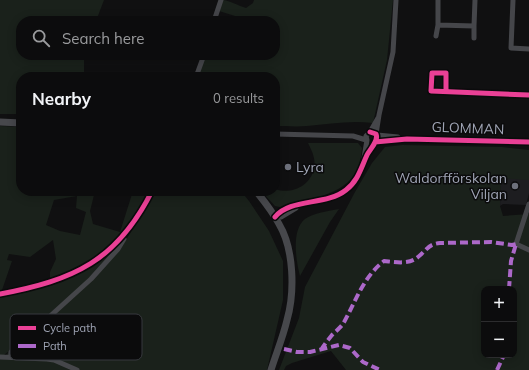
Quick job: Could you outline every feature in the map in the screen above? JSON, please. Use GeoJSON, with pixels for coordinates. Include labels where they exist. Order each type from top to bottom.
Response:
{"type":"FeatureCollection","features":[{"type":"Feature","properties":{"kind":"main road"},"geometry":{"type":"LineString","coordinates":[[0,122],[16,123]]}},
{"type":"Feature","properties":{"kind":"main road"},"geometry":{"type":"LineString","coordinates":[[260,196],[275,217],[276,224],[289,258],[291,276],[292,293],[287,320],[270,370]]}},
{"type":"Feature","properties":{"kind":"street"},"geometry":{"type":"LineString","coordinates":[[215,16],[220,0]]}},
{"type":"Feature","properties":{"kind":"street"},"geometry":{"type":"LineString","coordinates":[[275,217],[279,212],[289,208],[337,196],[346,190],[358,176],[377,138],[379,115],[393,52],[396,0]]}},
{"type":"Feature","properties":{"kind":"street"},"geometry":{"type":"LineString","coordinates":[[436,36],[438,25],[438,0]]}},
{"type":"Feature","properties":{"kind":"street"},"geometry":{"type":"LineString","coordinates":[[474,38],[475,0]]}},
{"type":"Feature","properties":{"kind":"street"},"geometry":{"type":"LineString","coordinates":[[511,48],[513,0]]}},
{"type":"Feature","properties":{"kind":"street"},"geometry":{"type":"LineString","coordinates":[[438,25],[474,26]]}},
{"type":"Feature","properties":{"kind":"street"},"geometry":{"type":"LineString","coordinates":[[505,48],[529,49]]}},
{"type":"Feature","properties":{"kind":"street"},"geometry":{"type":"LineString","coordinates":[[198,72],[202,60]]}},
{"type":"Feature","properties":{"kind":"street"},"geometry":{"type":"LineString","coordinates":[[446,91],[446,73],[432,73],[431,91],[529,95]]}},
{"type":"Feature","properties":{"kind":"street"},"geometry":{"type":"LineString","coordinates":[[364,162],[366,136],[379,115]]}},
{"type":"Feature","properties":{"kind":"street"},"geometry":{"type":"LineString","coordinates":[[280,134],[353,136],[369,132],[377,134]]}},
{"type":"Feature","properties":{"kind":"street","name":"GLOMMAN"},"geometry":{"type":"LineString","coordinates":[[377,134],[407,139]]}},
{"type":"Feature","properties":{"kind":"street"},"geometry":{"type":"LineString","coordinates":[[353,136],[366,140],[370,143],[375,142]]}},
{"type":"Feature","properties":{"kind":"street","name":"GLOMMAN"},"geometry":{"type":"LineString","coordinates":[[375,142],[407,139],[529,142]]}},
{"type":"Feature","properties":{"kind":"street"},"geometry":{"type":"LineString","coordinates":[[0,294],[70,275],[93,262],[110,250],[124,236],[149,196]]}},
{"type":"Feature","properties":{"kind":"street"},"geometry":{"type":"LineString","coordinates":[[529,204],[516,244],[529,250]]}},
{"type":"Feature","properties":{"kind":"street"},"geometry":{"type":"LineString","coordinates":[[52,314],[91,279],[118,249],[124,240],[124,236]]}},
{"type":"Feature","properties":{"kind":"street"},"geometry":{"type":"LineString","coordinates":[[0,357],[10,357]]}},
{"type":"Feature","properties":{"kind":"street"},"geometry":{"type":"LineString","coordinates":[[54,360],[77,370]]}},
{"type":"Feature","properties":{"kind":"shaded area"},"geometry":{"type":"Polygon","coordinates":[[[0,0],[104,0],[98,16],[16,16],[16,60],[84,60],[84,72],[16,72],[16,114],[0,114],[0,0]]]}},
{"type":"Feature","properties":{"kind":"shaded area"},"geometry":{"type":"Polygon","coordinates":[[[223,0],[246,8],[253,3],[254,0],[393,0],[387,60],[373,123],[348,122],[303,126],[280,126],[280,72],[200,72],[203,60],[280,60],[280,16],[235,16],[219,11],[223,0]]]}},
{"type":"Feature","properties":{"kind":"shaded area"},"geometry":{"type":"Polygon","coordinates":[[[0,126],[16,127],[16,196],[77,196],[94,196],[90,211],[93,224],[120,232],[131,196],[147,196],[122,237],[93,260],[50,280],[50,272],[56,259],[53,240],[30,257],[9,254],[7,260],[12,261],[2,290],[0,291],[0,126]],[[77,196],[54,200],[46,225],[60,231],[80,235],[86,212],[76,208],[77,196]]]}},
{"type":"Feature","properties":{"kind":"shaded area"},"geometry":{"type":"Polygon","coordinates":[[[308,143],[358,143],[362,148],[357,170],[351,179],[343,186],[323,196],[280,207],[275,206],[266,196],[280,196],[280,191],[294,190],[309,180],[314,168],[314,158],[308,143]]]}},
{"type":"Feature","properties":{"kind":"shaded area"},"geometry":{"type":"Polygon","coordinates":[[[402,145],[502,147],[529,150],[529,180],[501,178],[500,206],[503,216],[529,214],[529,370],[346,370],[331,351],[292,363],[286,366],[284,370],[279,370],[299,318],[305,287],[372,163],[385,147],[402,145]]]}},
{"type":"Feature","properties":{"kind":"shaded area","name":"Waldorfförskolan Viljan"},"geometry":{"type":"Polygon","coordinates":[[[529,157],[529,193],[526,205],[503,204],[500,206],[501,168],[529,157]]]}},
{"type":"Feature","properties":{"kind":"shaded area"},"geometry":{"type":"Polygon","coordinates":[[[153,196],[245,196],[269,231],[283,261],[283,300],[267,370],[0,370],[0,357],[4,357],[10,351],[10,360],[142,360],[142,314],[10,314],[10,350],[4,355],[0,355],[0,297],[60,282],[97,264],[121,242],[121,248],[153,196]]]}},
{"type":"Feature","properties":{"kind":"shaded area"},"geometry":{"type":"Polygon","coordinates":[[[339,209],[330,222],[300,276],[296,254],[296,238],[301,224],[305,219],[312,215],[339,209]]]}},
{"type":"Feature","properties":{"kind":"marked path"},"geometry":{"type":"LineString","coordinates":[[321,350],[332,335],[343,324],[365,282],[384,261],[402,262],[414,260],[430,246],[440,243],[491,242],[512,245],[516,244]]}},
{"type":"Feature","properties":{"kind":"marked path"},"geometry":{"type":"LineString","coordinates":[[509,286],[511,261],[516,244]]}},
{"type":"Feature","properties":{"kind":"marked path"},"geometry":{"type":"LineString","coordinates":[[284,349],[297,352],[310,352],[339,345],[350,348],[363,362],[380,370]]}},
{"type":"Feature","properties":{"kind":"marked path"},"geometry":{"type":"LineString","coordinates":[[497,370],[503,358]]}},
{"type":"Feature","properties":{"kind":"cycle path"},"geometry":{"type":"LineString","coordinates":[[446,91],[446,73],[432,73],[431,91],[529,95]]}},
{"type":"Feature","properties":{"kind":"cycle path"},"geometry":{"type":"LineString","coordinates":[[275,217],[290,207],[338,195],[354,183],[377,137],[376,134],[370,132]]}},
{"type":"Feature","properties":{"kind":"cycle path"},"geometry":{"type":"LineString","coordinates":[[375,142],[407,139],[529,142]]}},
{"type":"Feature","properties":{"kind":"cycle path"},"geometry":{"type":"LineString","coordinates":[[0,294],[50,282],[91,264],[108,251],[124,235],[149,196]]}},
{"type":"Feature","properties":{"kind":"place","name":"Lyra"},"geometry":{"type":"Point","coordinates":[288,167]}},
{"type":"Feature","properties":{"kind":"place","name":"Waldorfförskolan Viljan"},"geometry":{"type":"Point","coordinates":[515,186]}}]}
